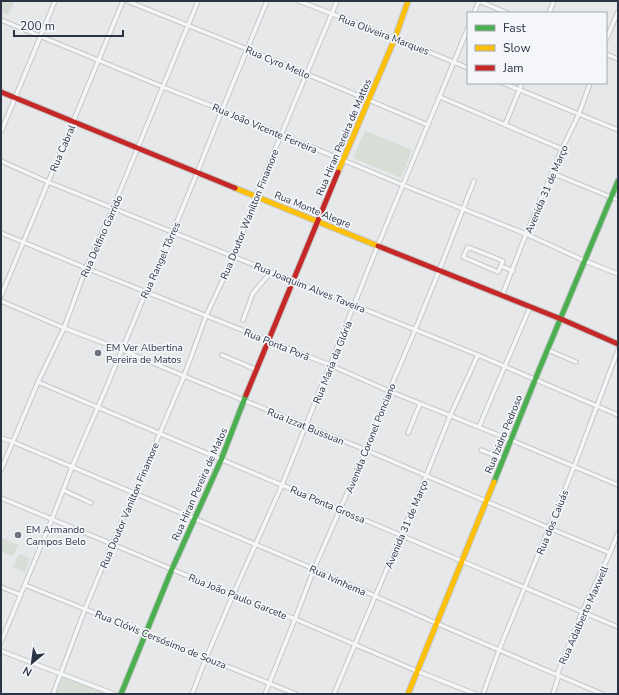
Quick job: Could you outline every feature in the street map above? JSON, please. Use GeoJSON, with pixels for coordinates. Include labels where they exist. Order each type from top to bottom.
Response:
{"type":"FeatureCollection","features":[{"type":"Feature","properties":{"kind":"street"},"geometry":{"type":"LineString","coordinates":[[1,132],[55,1]]}},
{"type":"Feature","properties":{"kind":"street","name":"Rua Cabral"},"geometry":{"type":"LineString","coordinates":[[1,296],[123,1]]}},
{"type":"Feature","properties":{"kind":"street","name":"Rua Cyro Mello"},"geometry":{"type":"LineString","coordinates":[[127,1],[428,125]]}},
{"type":"Feature","properties":{"kind":"street","name":"Rua Delfino Garrido"},"geometry":{"type":"LineString","coordinates":[[1,470],[38,382],[64,328],[86,268],[113,208],[198,1]]}},
{"type":"Feature","properties":{"kind":"street","name":"Rua Rangel Tôrres"},"geometry":{"type":"LineString","coordinates":[[1,642],[72,467],[198,173],[267,1]]}},
{"type":"Feature","properties":{"kind":"street","name":"Rua Oliveira Marques"},"geometry":{"type":"LineString","coordinates":[[299,1],[467,68]]}},
{"type":"Feature","properties":{"kind":"street","name":"Rua Doutor Wanilton Finamore"},"geometry":{"type":"LineString","coordinates":[[206,316],[234,256],[256,195],[337,1]]}},
{"type":"Feature","properties":{"kind":"street","name":"Rua Hiran Pereira de Mattos"},"geometry":{"type":"LineString","coordinates":[[294,280],[395,38],[408,1]]}},
{"type":"Feature","properties":{"kind":"street"},"geometry":{"type":"LineString","coordinates":[[474,12],[479,1],[505,12]]}},
{"type":"Feature","properties":{"kind":"street"},"geometry":{"type":"LineString","coordinates":[[549,12],[554,1]]}},
{"type":"Feature","properties":{"kind":"street"},"geometry":{"type":"LineString","coordinates":[[607,38],[618,12]]}},
{"type":"Feature","properties":{"kind":"street","name":"Rua João Vicente Ferreira"},"geometry":{"type":"LineString","coordinates":[[1,20],[526,234],[585,261],[618,274]]}},
{"type":"Feature","properties":{"kind":"street","name":"Rua Maria da Glória"},"geometry":{"type":"LineString","coordinates":[[192,694],[232,595],[282,485],[378,245],[467,30]]}},
{"type":"Feature","properties":{"kind":"street"},"geometry":{"type":"LineString","coordinates":[[607,54],[618,59]]}},
{"type":"Feature","properties":{"kind":"street"},"geometry":{"type":"LineString","coordinates":[[505,84],[618,130]]}},
{"type":"Feature","properties":{"kind":"street"},"geometry":{"type":"LineString","coordinates":[[505,125],[522,84]]}},
{"type":"Feature","properties":{"kind":"street","name":"Avenida 31 de Março"},"geometry":{"type":"LineString","coordinates":[[502,296],[513,271],[526,234],[562,149],[579,114],[590,84]]}},
{"type":"Feature","properties":{"kind":"street","name":"Rua Monte Alegre"},"geometry":{"type":"LineString","coordinates":[[1,92],[439,271],[561,319],[618,344]]}},
{"type":"Feature","properties":{"kind":"street"},"geometry":{"type":"LineString","coordinates":[[440,97],[562,149]]}},
{"type":"Feature","properties":{"kind":"street","name":"Rua Joaquim Alves Taveira"},"geometry":{"type":"LineString","coordinates":[[1,161],[48,182],[478,355],[618,415]]}},
{"type":"Feature","properties":{"kind":"street"},"geometry":{"type":"LineString","coordinates":[[552,173],[618,200]]}},
{"type":"Feature","properties":{"kind":"street","name":"Avenida Coronel Ponciano"},"geometry":{"type":"LineString","coordinates":[[265,694],[314,569],[366,450],[474,181]]}},
{"type":"Feature","properties":{"kind":"street","name":"Rua Izidro Pedroso"},"geometry":{"type":"LineString","coordinates":[[408,694],[510,440],[618,181]]}},
{"type":"Feature","properties":{"kind":"street","name":"Rua Ponta Porã"},"geometry":{"type":"LineString","coordinates":[[1,233],[269,341],[618,485]]}},
{"type":"Feature","properties":{"kind":"street"},"geometry":{"type":"LineString","coordinates":[[468,247],[503,261],[501,266],[498,272],[463,258],[468,247]]}},
{"type":"Feature","properties":{"kind":"street"},"geometry":{"type":"LineString","coordinates":[[501,266],[513,271]]}},
{"type":"Feature","properties":{"kind":"street"},"geometry":{"type":"LineString","coordinates":[[243,320],[253,293],[271,272]]}},
{"type":"Feature","properties":{"kind":"street","name":"Rua Hiran Pereira de Matos"},"geometry":{"type":"LineString","coordinates":[[121,694],[172,569],[221,460],[244,400],[294,280]]}},
{"type":"Feature","properties":{"kind":"street","name":"Rua Izzat Bussuan"},"geometry":{"type":"LineString","coordinates":[[1,301],[366,450],[610,553]]}},
{"type":"Feature","properties":{"kind":"street"},"geometry":{"type":"LineString","coordinates":[[479,427],[530,307]]}},
{"type":"Feature","properties":{"kind":"street","name":"Rua Doutor Vanilton Finamore"},"geometry":{"type":"LineString","coordinates":[[53,694],[85,608],[184,376],[206,316]]}},
{"type":"Feature","properties":{"kind":"street"},"geometry":{"type":"LineString","coordinates":[[548,350],[576,362]]}},
{"type":"Feature","properties":{"kind":"street","name":"Rua dos Caiuás"},"geometry":{"type":"LineString","coordinates":[[483,694],[499,650],[574,467],[618,350]]}},
{"type":"Feature","properties":{"kind":"street","name":"Avenida 31 de Março"},"geometry":{"type":"LineString","coordinates":[[334,694],[450,416],[478,355]]}},
{"type":"Feature","properties":{"kind":"street"},"geometry":{"type":"LineString","coordinates":[[222,356],[257,370]]}},
{"type":"Feature","properties":{"kind":"street","name":"Rua Ponta Grossa"},"geometry":{"type":"LineString","coordinates":[[38,382],[618,627]]}},
{"type":"Feature","properties":{"kind":"street"},"geometry":{"type":"LineString","coordinates":[[408,433],[420,404]]}},
{"type":"Feature","properties":{"kind":"street","name":"Rua Ivinhema"},"geometry":{"type":"LineString","coordinates":[[1,438],[314,569],[602,694]]}},
{"type":"Feature","properties":{"kind":"street"},"geometry":{"type":"LineString","coordinates":[[481,450],[503,459]]}},
{"type":"Feature","properties":{"kind":"street"},"geometry":{"type":"LineString","coordinates":[[63,490],[91,503]]}},
{"type":"Feature","properties":{"kind":"street","name":"Rua João Paulo Garcete"},"geometry":{"type":"LineString","coordinates":[[1,498],[232,595],[475,694]]}},
{"type":"Feature","properties":{"kind":"street","name":"Rua Adalberto Maxwell"},"geometry":{"type":"LineString","coordinates":[[553,694],[558,675],[582,612],[617,540],[618,533]]}},
{"type":"Feature","properties":{"kind":"street","name":"Rua Clóvis Cersósimo de Souza"},"geometry":{"type":"LineString","coordinates":[[25,585],[296,694]]}},
{"type":"Feature","properties":{"kind":"street"},"geometry":{"type":"LineString","coordinates":[[1,587],[21,595]]}},
{"type":"Feature","properties":{"kind":"street"},"geometry":{"type":"LineString","coordinates":[[1,651],[114,694]]}},
{"type":"Feature","properties":{"kind":"shaded area"},"geometry":{"type":"Polygon","coordinates":[[[1,1],[10,1],[14,3],[8,15],[1,12],[1,1]]]}},
{"type":"Feature","properties":{"kind":"shaded area"},"geometry":{"type":"Polygon","coordinates":[[[365,131],[412,150],[401,178],[353,158],[365,131]]]}},
{"type":"Feature","properties":{"kind":"shaded area"},"geometry":{"type":"Polygon","coordinates":[[[2,538],[18,545],[13,556],[1,551],[2,538]]]}},
{"type":"Feature","properties":{"kind":"shaded area"},"geometry":{"type":"Polygon","coordinates":[[[19,554],[30,558],[25,572],[13,567],[19,554]]]}},
{"type":"Feature","properties":{"kind":"shaded area"},"geometry":{"type":"Polygon","coordinates":[[[65,677],[109,694],[56,694],[62,678],[65,677]]]}},
{"type":"Feature","properties":{"kind":"traffic: fast"},"geometry":{"type":"LineString","coordinates":[[494,482],[618,181]]}},
{"type":"Feature","properties":{"kind":"traffic: fast"},"geometry":{"type":"LineString","coordinates":[[121,694],[172,569],[221,460],[246,395]]}},
{"type":"Feature","properties":{"kind":"traffic: slow"},"geometry":{"type":"LineString","coordinates":[[338,172],[395,38],[408,1]]}},
{"type":"Feature","properties":{"kind":"traffic: slow"},"geometry":{"type":"LineString","coordinates":[[235,188],[378,246]]}},
{"type":"Feature","properties":{"kind":"traffic: slow"},"geometry":{"type":"LineString","coordinates":[[408,694],[494,482]]}},
{"type":"Feature","properties":{"kind":"traffic: jam"},"geometry":{"type":"LineString","coordinates":[[1,92],[235,188]]}},
{"type":"Feature","properties":{"kind":"traffic: jam"},"geometry":{"type":"LineString","coordinates":[[246,395],[338,172]]}},
{"type":"Feature","properties":{"kind":"traffic: jam"},"geometry":{"type":"LineString","coordinates":[[378,246],[561,319],[618,344]]}},
{"type":"Feature","properties":{"kind":"place","name":"EM Ver Albertina Pereira de Matos"},"geometry":{"type":"Point","coordinates":[98,353]}},
{"type":"Feature","properties":{"kind":"place","name":"EM Armando Campos Belo"},"geometry":{"type":"Point","coordinates":[18,535]}}]}
